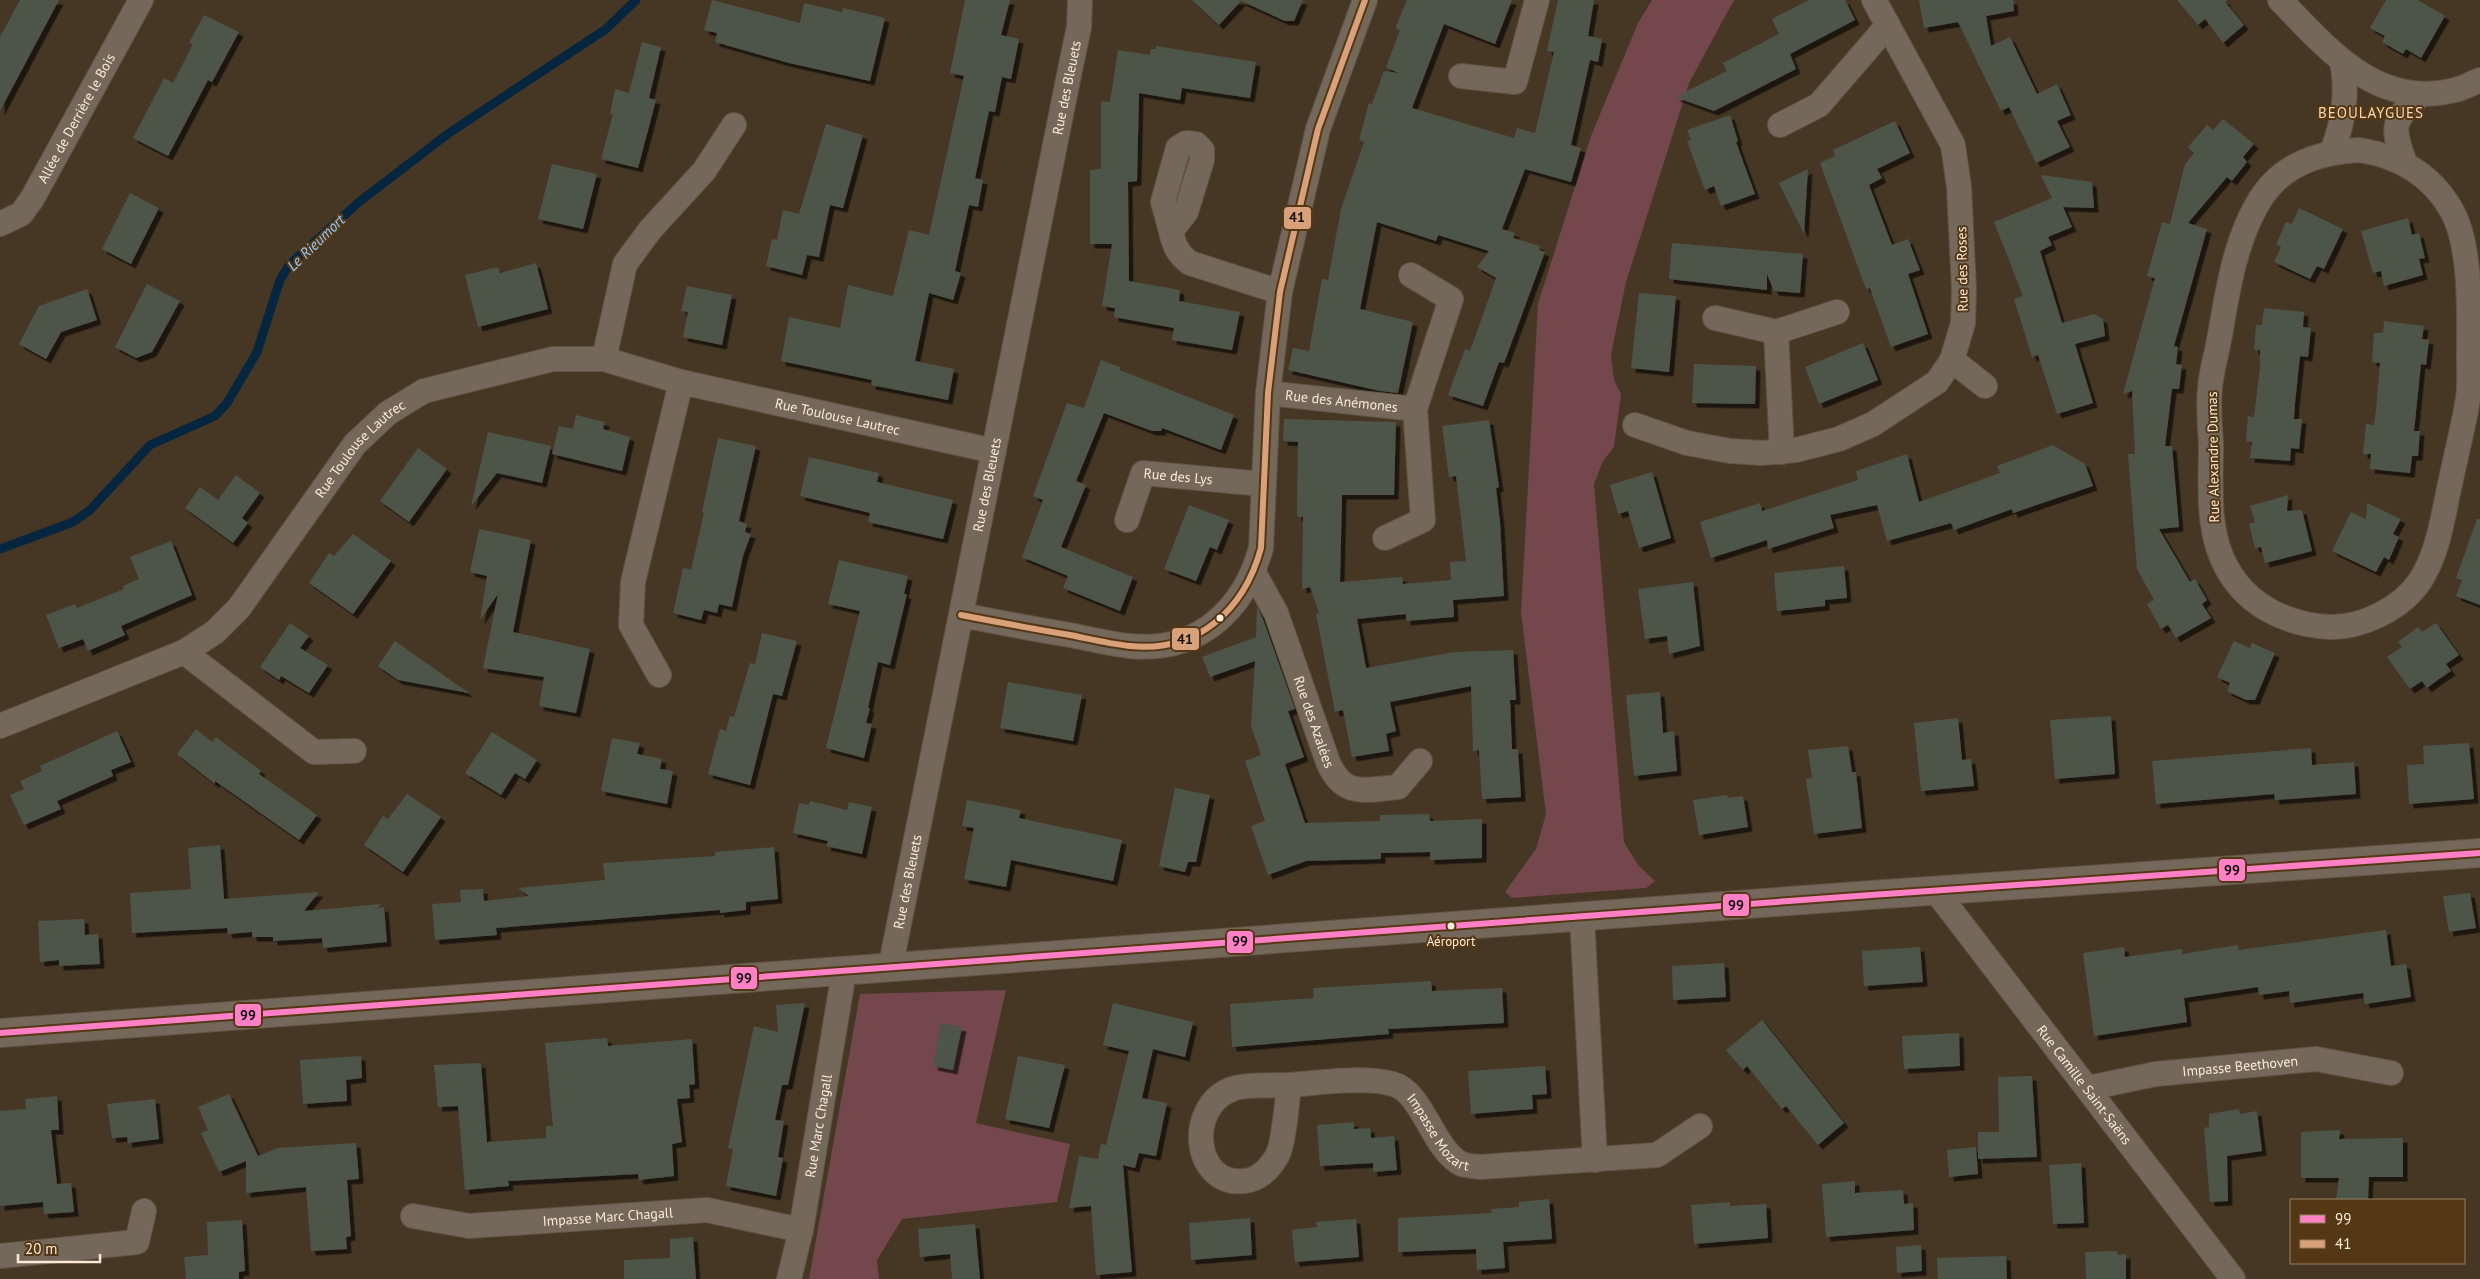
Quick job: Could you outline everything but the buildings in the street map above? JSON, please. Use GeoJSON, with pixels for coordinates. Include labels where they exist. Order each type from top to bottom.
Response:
{"type":"FeatureCollection","features":[{"type":"Feature","properties":{"kind":"street","name":"Allée de Derrière le Bois"},"geometry":{"type":"LineString","coordinates":[[0,224],[14,219],[21,214],[32,199],[141,0]]}},
{"type":"Feature","properties":{"kind":"street","name":"Rue des Bleuets"},"geometry":{"type":"LineString","coordinates":[[890,969],[1077,34],[1080,0]]}},
{"type":"Feature","properties":{"kind":"street"},"geometry":{"type":"LineString","coordinates":[[961,615],[1132,646],[1165,645],[1200,633],[1224,616],[1237,603],[1254,573],[1261,548],[1268,393],[1280,292],[1318,129],[1365,0]]}},
{"type":"Feature","properties":{"kind":"street"},"geometry":{"type":"LineString","coordinates":[[1461,76],[1515,82],[1537,0]]}},
{"type":"Feature","properties":{"kind":"street","name":"Rue des Roses"},"geometry":{"type":"LineString","coordinates":[[1635,425],[1687,443],[1745,452],[1782,452],[1839,439],[1873,424],[1937,382],[1952,360],[1963,323],[1964,289],[1959,187],[1953,145],[1874,0]]}},
{"type":"Feature","properties":{"kind":"street"},"geometry":{"type":"LineString","coordinates":[[2280,0],[2354,72],[2386,88],[2421,94],[2456,90],[2480,80]]}},
{"type":"Feature","properties":{"kind":"street"},"geometry":{"type":"LineString","coordinates":[[1780,125],[1819,106],[1888,25]]}},
{"type":"Feature","properties":{"kind":"street"},"geometry":{"type":"LineString","coordinates":[[2332,152],[2341,130],[2345,107],[2346,84],[2342,61]]}},
{"type":"Feature","properties":{"kind":"street"},"geometry":{"type":"LineString","coordinates":[[2405,163],[2395,138],[2401,112],[2421,94]]}},
{"type":"Feature","properties":{"kind":"street"},"geometry":{"type":"LineString","coordinates":[[604,359],[625,264],[650,230],[704,171],[734,125]]}},
{"type":"Feature","properties":{"kind":"street","name":"Rue Alexandre Dumas"},"geometry":{"type":"LineString","coordinates":[[2359,150],[2379,153],[2405,163],[2434,184],[2453,213],[2464,250],[2474,397],[2434,558],[2417,585],[2395,606],[2366,621],[2335,627],[2312,626],[2274,614],[2248,596],[2228,571],[2216,542],[2212,510],[2210,389],[2230,277],[2248,225],[2264,194],[2286,172],[2314,157],[2332,152],[2359,150]]}},
{"type":"Feature","properties":{"kind":"street"},"geometry":{"type":"LineString","coordinates":[[1171,230],[1173,244],[1179,254],[1190,264],[1280,292]]}},
{"type":"Feature","properties":{"kind":"street","name":"Rue des Anémones"},"geometry":{"type":"LineString","coordinates":[[1385,538],[1423,520],[1415,409],[1451,299],[1411,276]]}},
{"type":"Feature","properties":{"kind":"street"},"geometry":{"type":"LineString","coordinates":[[1715,318],[1776,332],[1837,312]]}},
{"type":"Feature","properties":{"kind":"street"},"geometry":{"type":"LineString","coordinates":[[1776,332],[1782,452]]}},
{"type":"Feature","properties":{"kind":"street","name":"Rue Toulouse Lautrec"},"geometry":{"type":"LineString","coordinates":[[0,726],[184,652],[215,632],[240,608],[356,444],[388,413],[424,391],[553,359],[604,359],[681,382],[994,451]]}},
{"type":"Feature","properties":{"kind":"street"},"geometry":{"type":"LineString","coordinates":[[1952,360],[1985,386]]}},
{"type":"Feature","properties":{"kind":"street"},"geometry":{"type":"LineString","coordinates":[[659,675],[632,625],[633,582],[681,382]]}},
{"type":"Feature","properties":{"kind":"street","name":"Rue des Anémones"},"geometry":{"type":"LineString","coordinates":[[1268,393],[1415,409]]}},
{"type":"Feature","properties":{"kind":"street","name":"Rue des Lys"},"geometry":{"type":"LineString","coordinates":[[1127,520],[1143,474],[1263,484]]}},
{"type":"Feature","properties":{"kind":"street","name":"Rue des Azalées"},"geometry":{"type":"LineString","coordinates":[[1254,573],[1276,613],[1328,762],[1339,782],[1361,791],[1398,786],[1420,761]]}},
{"type":"Feature","properties":{"kind":"street"},"geometry":{"type":"LineString","coordinates":[[184,652],[314,752],[354,751]]}},
{"type":"Feature","properties":{"kind":"street"},"geometry":{"type":"LineString","coordinates":[[0,1033],[2480,853]]}},
{"type":"Feature","properties":{"kind":"street","name":"Rue Camille Saint-Saëns"},"geometry":{"type":"LineString","coordinates":[[1936,891],[2233,1279]]}},
{"type":"Feature","properties":{"kind":"street"},"geometry":{"type":"LineString","coordinates":[[1582,917],[1595,1160]]}},
{"type":"Feature","properties":{"kind":"street","name":"Rue Marc Chagall"},"geometry":{"type":"LineString","coordinates":[[789,1279],[801,1230],[844,972]]}},
{"type":"Feature","properties":{"kind":"street","name":"Impasse Beethoven"},"geometry":{"type":"LineString","coordinates":[[2088,1088],[2156,1074],[2316,1059],[2391,1073]]}},
{"type":"Feature","properties":{"kind":"street","name":"Impasse Mozart"},"geometry":{"type":"LineString","coordinates":[[1289,1085],[1279,1154],[1268,1170],[1251,1180],[1232,1183],[1216,1173],[1205,1158],[1199,1136],[1205,1114],[1217,1098],[1233,1088],[1289,1085],[1376,1081],[1394,1084],[1406,1091],[1445,1150],[1459,1163],[1480,1168],[1657,1155],[1700,1126]]}},
{"type":"Feature","properties":{"kind":"street","name":"Impasse Marc Chagall"},"geometry":{"type":"LineString","coordinates":[[413,1216],[469,1226],[706,1210],[801,1230]]}},
{"type":"Feature","properties":{"kind":"street"},"geometry":{"type":"LineString","coordinates":[[0,1256],[137,1242],[144,1211]]}},
{"type":"Feature","properties":{"kind":"shaded area"},"geometry":{"type":"Polygon","coordinates":[[[1652,0],[1734,0],[1689,83],[1626,282],[1611,355],[1614,380],[1621,394],[1614,447],[1603,461],[1594,484],[1624,842],[1638,865],[1655,881],[1646,888],[1512,898],[1505,892],[1536,849],[1546,814],[1521,612],[1538,304],[1591,136],[1638,23],[1652,0]]]}},
{"type":"Feature","properties":{"kind":"shaded area"},"geometry":{"type":"Polygon","coordinates":[[[1006,990],[976,1123],[1070,1144],[1057,1202],[902,1219],[877,1260],[879,1279],[809,1279],[860,994],[1006,990]]]}},
{"type":"Feature","properties":{"kind":"waterway","name":"Le Rieumort"},"geometry":{"type":"LineString","coordinates":[[0,549],[73,522],[90,510],[150,445],[215,416],[227,403],[257,352],[280,280],[289,265],[359,202],[449,133],[606,29],[636,0]]}},
{"type":"Feature","properties":{"kind":"transit line","name":"41"},"geometry":{"type":"LineString","coordinates":[[961,615],[1115,644],[1154,646],[1177,642],[1197,634],[1215,623],[1230,608],[1243,590],[1261,548],[1268,393],[1280,292],[1318,129],[1365,0]]}},
{"type":"Feature","properties":{"kind":"transit line","name":"99"},"geometry":{"type":"LineString","coordinates":[[0,1033],[1871,895],[2480,853]]}},
{"type":"Feature","properties":{"kind":"place","name":"Aéroport"},"geometry":{"type":"Point","coordinates":[1451,926]}},
{"type":"Feature","properties":{"kind":"district","name":"BEOULAYGUES"},"geometry":{"type":"Point","coordinates":[2371,113]}}]}
